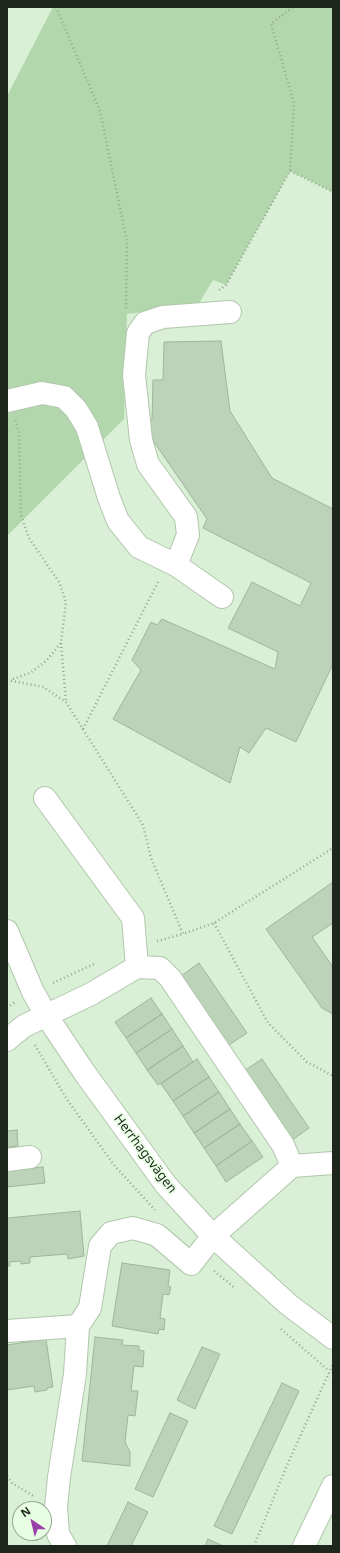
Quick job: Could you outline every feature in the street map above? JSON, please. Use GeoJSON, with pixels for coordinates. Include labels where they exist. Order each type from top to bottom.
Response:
{"type":"FeatureCollection","features":[{"type":"Feature","properties":{"kind":"street"},"geometry":{"type":"LineString","coordinates":[[173,564],[188,535],[186,517],[148,464],[141,440],[134,375],[138,333],[145,324],[162,317],[230,312]]}},
{"type":"Feature","properties":{"kind":"street"},"geometry":{"type":"LineString","coordinates":[[8,401],[42,393],[64,397],[76,409],[87,427],[118,522],[139,546],[173,564],[222,597]]}},
{"type":"Feature","properties":{"kind":"street"},"geometry":{"type":"LineString","coordinates":[[45,798],[133,918],[137,967]]}},
{"type":"Feature","properties":{"kind":"street","name":"Herrhagsvägen"},"geometry":{"type":"LineString","coordinates":[[7,931],[33,992],[46,1015],[84,1072],[166,1184],[213,1236],[289,1305],[333,1338]]}},
{"type":"Feature","properties":{"kind":"street"},"geometry":{"type":"LineString","coordinates":[[7,1040],[24,1026],[91,994],[137,967],[160,968],[170,978],[283,1145],[292,1166]]}},
{"type":"Feature","properties":{"kind":"street"},"geometry":{"type":"LineString","coordinates":[[7,1160],[30,1157]]}},
{"type":"Feature","properties":{"kind":"street"},"geometry":{"type":"LineString","coordinates":[[65,1546],[58,1534],[56,1502],[75,1374],[78,1326],[90,1308],[100,1246],[111,1233],[133,1228],[157,1235],[191,1264],[213,1236],[292,1166],[333,1162]]}},
{"type":"Feature","properties":{"kind":"street"},"geometry":{"type":"LineString","coordinates":[[7,1331],[78,1326]]}},
{"type":"Feature","properties":{"kind":"street"},"geometry":{"type":"LineString","coordinates":[[304,1546],[333,1486]]}},
{"type":"Feature","properties":{"kind":"path"},"geometry":{"type":"LineString","coordinates":[[56,7],[100,111],[127,242],[126,314]]}},
{"type":"Feature","properties":{"kind":"path"},"geometry":{"type":"LineString","coordinates":[[215,293],[226,285],[290,171],[294,103],[271,24],[293,7]]}},
{"type":"Feature","properties":{"kind":"path"},"geometry":{"type":"LineString","coordinates":[[290,171],[333,192]]}},
{"type":"Feature","properties":{"kind":"path"},"geometry":{"type":"LineString","coordinates":[[8,401],[19,432],[21,515],[30,538],[59,582],[66,602],[61,643],[66,702],[143,825],[151,858],[182,934],[214,923],[333,848]]}},
{"type":"Feature","properties":{"kind":"path"},"geometry":{"type":"LineString","coordinates":[[82,729],[173,564]]}},
{"type":"Feature","properties":{"kind":"path"},"geometry":{"type":"LineString","coordinates":[[12,680],[30,673],[46,661],[61,643]]}},
{"type":"Feature","properties":{"kind":"path"},"geometry":{"type":"LineString","coordinates":[[7,680],[43,687],[66,702]]}},
{"type":"Feature","properties":{"kind":"path"},"geometry":{"type":"LineString","coordinates":[[214,923],[268,1023],[306,1062],[333,1076]]}},
{"type":"Feature","properties":{"kind":"path"},"geometry":{"type":"LineString","coordinates":[[254,1546],[291,1456],[333,1364]]}},
{"type":"Feature","properties":{"kind":"path"},"geometry":{"type":"LineString","coordinates":[[7,1476],[12,1483],[37,1499],[56,1502]]}},
{"type":"Feature","properties":{"kind":"green space"},"geometry":{"type":"Polygon","coordinates":[[[53,7],[333,7],[333,192],[290,171],[226,285],[213,280],[198,305],[127,314],[124,419],[7,536],[7,96],[53,7]]]}},
{"type":"Feature","properties":{"kind":"building"},"geometry":{"type":"Polygon","coordinates":[[[221,341],[230,411],[272,478],[333,509],[333,664],[296,742],[266,728],[249,753],[240,747],[230,783],[113,719],[141,670],[132,660],[151,622],[157,625],[162,619],[275,669],[278,652],[228,628],[252,582],[300,606],[311,583],[203,528],[207,519],[143,426],[152,419],[153,380],[163,380],[164,342],[221,341]]]}},
{"type":"Feature","properties":{"kind":"building"},"geometry":{"type":"Polygon","coordinates":[[[333,882],[333,923],[312,937],[333,967],[333,1014],[322,1008],[266,929],[333,882]]]}},
{"type":"Feature","properties":{"kind":"building"},"geometry":{"type":"Polygon","coordinates":[[[199,963],[247,1033],[229,1045],[181,976],[199,963]]]}},
{"type":"Feature","properties":{"kind":"building"},"geometry":{"type":"Polygon","coordinates":[[[151,998],[162,1014],[126,1038],[115,1022],[151,998]]]}},
{"type":"Feature","properties":{"kind":"building"},"geometry":{"type":"Polygon","coordinates":[[[162,1014],[172,1029],[136,1053],[126,1038],[162,1014]]]}},
{"type":"Feature","properties":{"kind":"building"},"geometry":{"type":"Polygon","coordinates":[[[172,1029],[183,1046],[147,1070],[136,1053],[172,1029]]]}},
{"type":"Feature","properties":{"kind":"building"},"geometry":{"type":"Polygon","coordinates":[[[183,1046],[193,1062],[158,1085],[147,1070],[183,1046]]]}},
{"type":"Feature","properties":{"kind":"building"},"geometry":{"type":"Polygon","coordinates":[[[197,1059],[209,1077],[173,1101],[161,1084],[197,1059]]]}},
{"type":"Feature","properties":{"kind":"building"},"geometry":{"type":"Polygon","coordinates":[[[262,1059],[309,1128],[291,1141],[244,1071],[262,1059]]]}},
{"type":"Feature","properties":{"kind":"building"},"geometry":{"type":"Polygon","coordinates":[[[209,1077],[219,1092],[183,1116],[173,1101],[209,1077]]]}},
{"type":"Feature","properties":{"kind":"building"},"geometry":{"type":"Polygon","coordinates":[[[219,1092],[230,1109],[194,1133],[183,1116],[219,1092]]]}},
{"type":"Feature","properties":{"kind":"building"},"geometry":{"type":"Polygon","coordinates":[[[230,1109],[240,1124],[204,1148],[194,1133],[230,1109]]]}},
{"type":"Feature","properties":{"kind":"building"},"geometry":{"type":"Polygon","coordinates":[[[240,1124],[252,1141],[216,1166],[204,1148],[240,1124]]]}},
{"type":"Feature","properties":{"kind":"building"},"geometry":{"type":"Polygon","coordinates":[[[17,1130],[18,1146],[7,1147],[7,1131],[17,1130]]]}},
{"type":"Feature","properties":{"kind":"building"},"geometry":{"type":"Polygon","coordinates":[[[252,1141],[263,1157],[226,1182],[216,1166],[252,1141]]]}},
{"type":"Feature","properties":{"kind":"building"},"geometry":{"type":"Polygon","coordinates":[[[43,1167],[45,1183],[7,1187],[7,1171],[43,1167]]]}},
{"type":"Feature","properties":{"kind":"building"},"geometry":{"type":"Polygon","coordinates":[[[80,1211],[84,1256],[68,1259],[67,1254],[30,1257],[30,1263],[21,1264],[21,1261],[9,1262],[10,1266],[7,1266],[7,1218],[80,1211]]]}},
{"type":"Feature","properties":{"kind":"building"},"geometry":{"type":"Polygon","coordinates":[[[122,1263],[170,1270],[168,1286],[171,1287],[169,1295],[163,1294],[160,1318],[165,1319],[164,1330],[159,1329],[158,1334],[112,1326],[122,1263]]]}},
{"type":"Feature","properties":{"kind":"building"},"geometry":{"type":"Polygon","coordinates":[[[95,1337],[123,1340],[122,1345],[139,1346],[139,1350],[144,1351],[143,1367],[134,1366],[131,1391],[138,1391],[135,1416],[128,1415],[125,1442],[130,1452],[130,1466],[82,1461],[95,1337]]]}},
{"type":"Feature","properties":{"kind":"building"},"geometry":{"type":"Polygon","coordinates":[[[46,1339],[53,1387],[47,1388],[47,1390],[35,1392],[34,1386],[7,1390],[7,1345],[46,1339]]]}},
{"type":"Feature","properties":{"kind":"building"},"geometry":{"type":"Polygon","coordinates":[[[202,1347],[220,1354],[195,1409],[177,1400],[202,1347]]]}},
{"type":"Feature","properties":{"kind":"building"},"geometry":{"type":"Polygon","coordinates":[[[282,1383],[299,1391],[232,1534],[214,1526],[282,1383]]]}},
{"type":"Feature","properties":{"kind":"building"},"geometry":{"type":"Polygon","coordinates":[[[170,1413],[188,1421],[153,1497],[135,1489],[170,1413]]]}},
{"type":"Feature","properties":{"kind":"building"},"geometry":{"type":"Polygon","coordinates":[[[128,1502],[148,1512],[131,1546],[107,1546],[128,1502]]]}},
{"type":"Feature","properties":{"kind":"building"},"geometry":{"type":"Polygon","coordinates":[[[208,1539],[223,1546],[205,1546],[208,1539]]]}}]}
